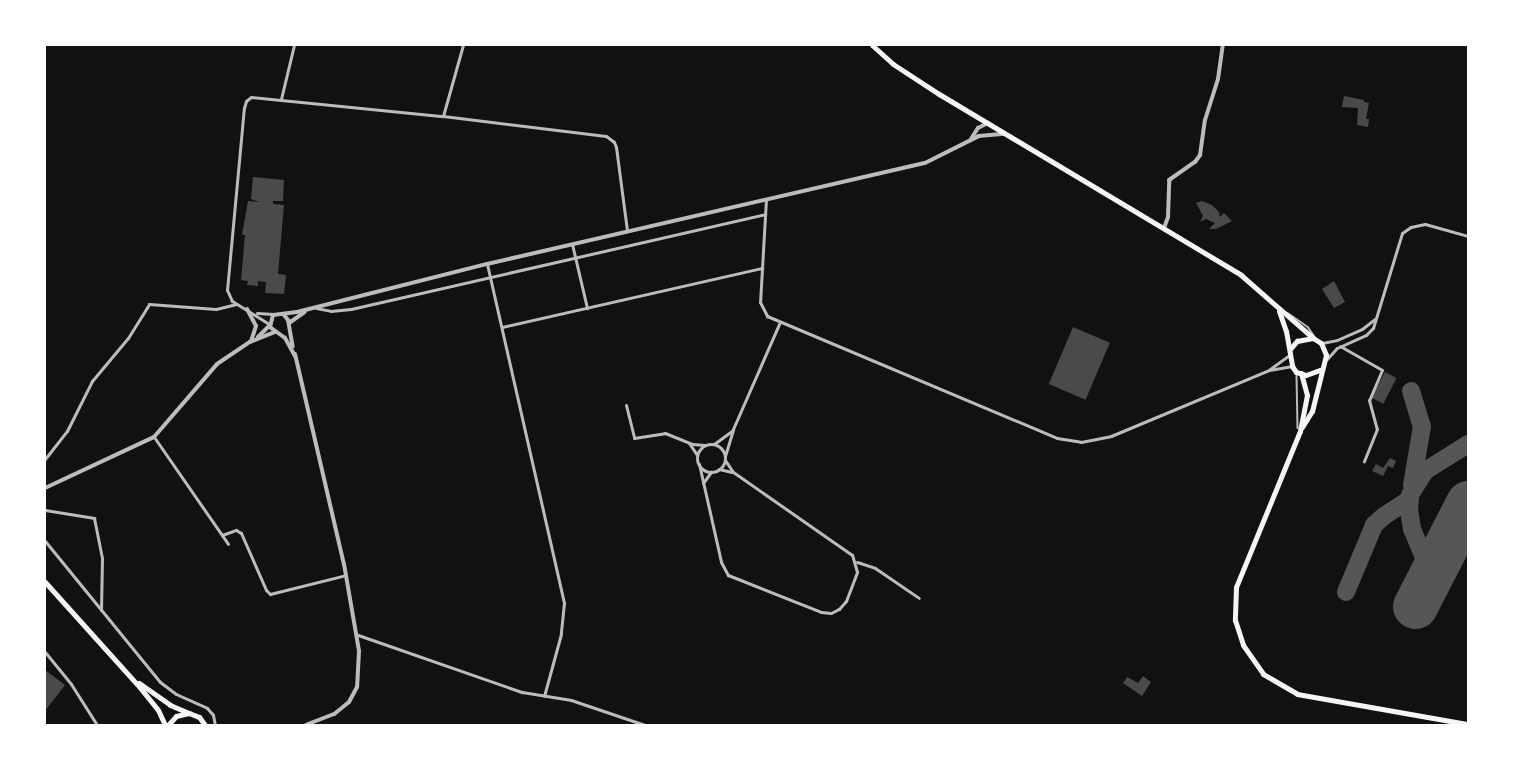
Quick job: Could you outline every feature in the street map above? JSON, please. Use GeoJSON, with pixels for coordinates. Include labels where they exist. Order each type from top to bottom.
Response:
{"type":"FeatureCollection","features":[{"type":"Feature","properties":{"kind":"main road"},"geometry":{"type":"LineString","coordinates":[[872,45],[909,76],[1245,278],[1278,310],[1317,341],[1326,361],[1321,369],[1311,411],[1300,431],[1236,587],[1235,620],[1248,656],[1272,681],[1297,694],[1468,724]]}},
{"type":"Feature","properties":{"kind":"main road"},"geometry":{"type":"LineString","coordinates":[[1278,310],[1292,366],[1299,373],[1307,395],[1300,431]]}},
{"type":"Feature","properties":{"kind":"main road"},"geometry":{"type":"LineString","coordinates":[[1289,352],[1297,341],[1317,341]]}},
{"type":"Feature","properties":{"kind":"main road"},"geometry":{"type":"LineString","coordinates":[[1299,373],[1312,374],[1321,369]]}},
{"type":"Feature","properties":{"kind":"main road"},"geometry":{"type":"LineString","coordinates":[[45,582],[131,677],[158,710],[166,725],[176,716],[189,713]]}},
{"type":"Feature","properties":{"kind":"main road"},"geometry":{"type":"LineString","coordinates":[[131,677],[168,704],[189,713],[204,723]]}},
{"type":"Feature","properties":{"kind":"street"},"geometry":{"type":"LineString","coordinates":[[281,99],[294,45]]}},
{"type":"Feature","properties":{"kind":"street"},"geometry":{"type":"LineString","coordinates":[[443,116],[463,45]]}},
{"type":"Feature","properties":{"kind":"street"},"geometry":{"type":"LineString","coordinates":[[1164,228],[1168,217],[1169,180],[1200,156],[1204,120],[1218,79],[1222,45]]}},
{"type":"Feature","properties":{"kind":"street"},"geometry":{"type":"LineString","coordinates":[[627,231],[616,147],[609,138],[443,116],[251,97],[245,104],[227,290],[229,298],[236,304],[265,314],[282,314],[314,307],[627,231],[925,163],[986,131],[988,123]]}},
{"type":"Feature","properties":{"kind":"street"},"geometry":{"type":"LineString","coordinates":[[976,116],[976,135]]}},
{"type":"Feature","properties":{"kind":"street"},"geometry":{"type":"LineString","coordinates":[[976,135],[1007,135]]}},
{"type":"Feature","properties":{"kind":"street"},"geometry":{"type":"LineString","coordinates":[[766,200],[761,306],[767,316],[779,324],[1048,434],[1076,441],[1116,434],[1269,370],[1292,366]]}},
{"type":"Feature","properties":{"kind":"street"},"geometry":{"type":"LineString","coordinates":[[250,342],[278,332],[314,307],[328,310],[351,309],[765,214]]}},
{"type":"Feature","properties":{"kind":"street"},"geometry":{"type":"LineString","coordinates":[[1326,361],[1340,346],[1369,333],[1376,318],[1402,233],[1411,227],[1425,224],[1468,236]]}},
{"type":"Feature","properties":{"kind":"street"},"geometry":{"type":"LineString","coordinates":[[572,244],[587,308]]}},
{"type":"Feature","properties":{"kind":"street"},"geometry":{"type":"LineString","coordinates":[[487,264],[564,603],[561,634],[544,696]]}},
{"type":"Feature","properties":{"kind":"street"},"geometry":{"type":"LineString","coordinates":[[502,327],[762,268]]}},
{"type":"Feature","properties":{"kind":"street"},"geometry":{"type":"LineString","coordinates":[[45,459],[67,431],[92,381],[128,338],[149,304],[216,309],[236,304]]}},
{"type":"Feature","properties":{"kind":"street"},"geometry":{"type":"LineString","coordinates":[[247,309],[278,332],[296,356]]}},
{"type":"Feature","properties":{"kind":"street"},"geometry":{"type":"LineString","coordinates":[[247,309],[256,326],[250,342]]}},
{"type":"Feature","properties":{"kind":"street"},"geometry":{"type":"LineString","coordinates":[[45,488],[154,437],[212,369],[250,342],[276,314]]}},
{"type":"Feature","properties":{"kind":"street"},"geometry":{"type":"LineString","coordinates":[[282,314],[289,325],[358,635],[359,672],[353,697],[334,714],[306,725]]}},
{"type":"Feature","properties":{"kind":"street"},"geometry":{"type":"LineString","coordinates":[[1317,341],[1337,340],[1365,327],[1376,318]]}},
{"type":"Feature","properties":{"kind":"street"},"geometry":{"type":"LineString","coordinates":[[719,469],[725,458],[733,429],[779,324]]}},
{"type":"Feature","properties":{"kind":"street"},"geometry":{"type":"LineString","coordinates":[[1340,346],[1382,370],[1370,400],[1377,429],[1364,461]]}},
{"type":"Feature","properties":{"kind":"street"},"geometry":{"type":"LineString","coordinates":[[1269,370],[1289,352]]}},
{"type":"Feature","properties":{"kind":"street"},"geometry":{"type":"LineString","coordinates":[[626,405],[634,438],[665,433],[688,442],[705,445],[714,444],[733,429]]}},
{"type":"Feature","properties":{"kind":"street"},"geometry":{"type":"LineString","coordinates":[[154,437],[228,544]]}},
{"type":"Feature","properties":{"kind":"street"},"geometry":{"type":"LineString","coordinates":[[688,442],[697,455],[722,565],[733,579],[814,610],[831,613],[845,603],[857,572],[856,562],[848,551],[734,472],[722,448],[714,444]]}},
{"type":"Feature","properties":{"kind":"street"},"geometry":{"type":"LineString","coordinates":[[697,455],[705,445]]}},
{"type":"Feature","properties":{"kind":"street"},"geometry":{"type":"LineString","coordinates":[[699,464],[705,470],[719,469],[734,472]]}},
{"type":"Feature","properties":{"kind":"street"},"geometry":{"type":"LineString","coordinates":[[703,483],[712,471]]}},
{"type":"Feature","properties":{"kind":"street"},"geometry":{"type":"LineString","coordinates":[[45,510],[94,518],[102,558],[101,610]]}},
{"type":"Feature","properties":{"kind":"street"},"geometry":{"type":"LineString","coordinates":[[222,535],[233,530],[241,533],[270,594],[346,575]]}},
{"type":"Feature","properties":{"kind":"street"},"geometry":{"type":"LineString","coordinates":[[45,541],[160,682],[176,694],[207,708],[213,715],[212,725],[204,723]]}},
{"type":"Feature","properties":{"kind":"street"},"geometry":{"type":"LineString","coordinates":[[856,562],[875,568],[919,598]]}},
{"type":"Feature","properties":{"kind":"street"},"geometry":{"type":"LineString","coordinates":[[358,635],[522,692],[571,700],[645,725]]}},
{"type":"Feature","properties":{"kind":"street"},"geometry":{"type":"LineString","coordinates":[[45,652],[71,684],[97,725]]}},
{"type":"Feature","properties":{"kind":"building"},"geometry":{"type":"Polygon","coordinates":[[[1344,96],[1369,103],[1366,119],[1369,119],[1368,127],[1357,125],[1358,108],[1342,107],[1344,96]]]}},
{"type":"Feature","properties":{"kind":"building"},"geometry":{"type":"Polygon","coordinates":[[[253,177],[284,180],[283,201],[273,201],[273,204],[284,205],[278,274],[286,275],[284,294],[265,293],[266,282],[258,281],[258,286],[247,285],[248,281],[241,280],[245,235],[242,235],[248,201],[260,202],[251,199],[253,177]]]}},
{"type":"Feature","properties":{"kind":"building"},"geometry":{"type":"Polygon","coordinates":[[[1202,201],[1212,205],[1219,212],[1220,217],[1224,213],[1232,221],[1216,229],[1209,229],[1215,223],[1206,219],[1200,222],[1203,216],[1196,203],[1202,201]]]}},
{"type":"Feature","properties":{"kind":"building"},"geometry":{"type":"Polygon","coordinates":[[[1334,281],[1345,302],[1334,308],[1322,289],[1334,281]]]}},
{"type":"Feature","properties":{"kind":"building"},"geometry":{"type":"Polygon","coordinates":[[[1073,327],[1110,343],[1086,400],[1049,384],[1073,327]]]}},
{"type":"Feature","properties":{"kind":"building"},"geometry":{"type":"Polygon","coordinates":[[[1385,372],[1397,378],[1383,404],[1372,398],[1385,372]]]}},
{"type":"Feature","properties":{"kind":"building"},"geometry":{"type":"Polygon","coordinates":[[[1390,458],[1396,461],[1393,468],[1388,466],[1383,476],[1372,471],[1376,464],[1383,468],[1390,458]]]}},
{"type":"Feature","properties":{"kind":"building"},"geometry":{"type":"Polygon","coordinates":[[[45,670],[65,685],[45,711],[45,670]]]}},
{"type":"Feature","properties":{"kind":"building"},"geometry":{"type":"Polygon","coordinates":[[[1143,676],[1151,682],[1142,696],[1123,683],[1127,677],[1138,683],[1143,676]]]}},
{"type":"Feature","properties":{"kind":"taxiway"},"geometry":{"type":"LineString","coordinates":[[1411,391],[1422,426],[1412,485]]}},
{"type":"Feature","properties":{"kind":"taxiway"},"geometry":{"type":"LineString","coordinates":[[1431,574],[1412,529],[1409,511],[1410,495],[1425,471],[1468,444]]}},
{"type":"Feature","properties":{"kind":"taxiway"},"geometry":{"type":"LineString","coordinates":[[1346,592],[1374,525],[1409,500]]}},
{"type":"Feature","properties":{"kind":"runway"},"geometry":{"type":"LineString","coordinates":[[1415,606],[1468,503]]}}]}
